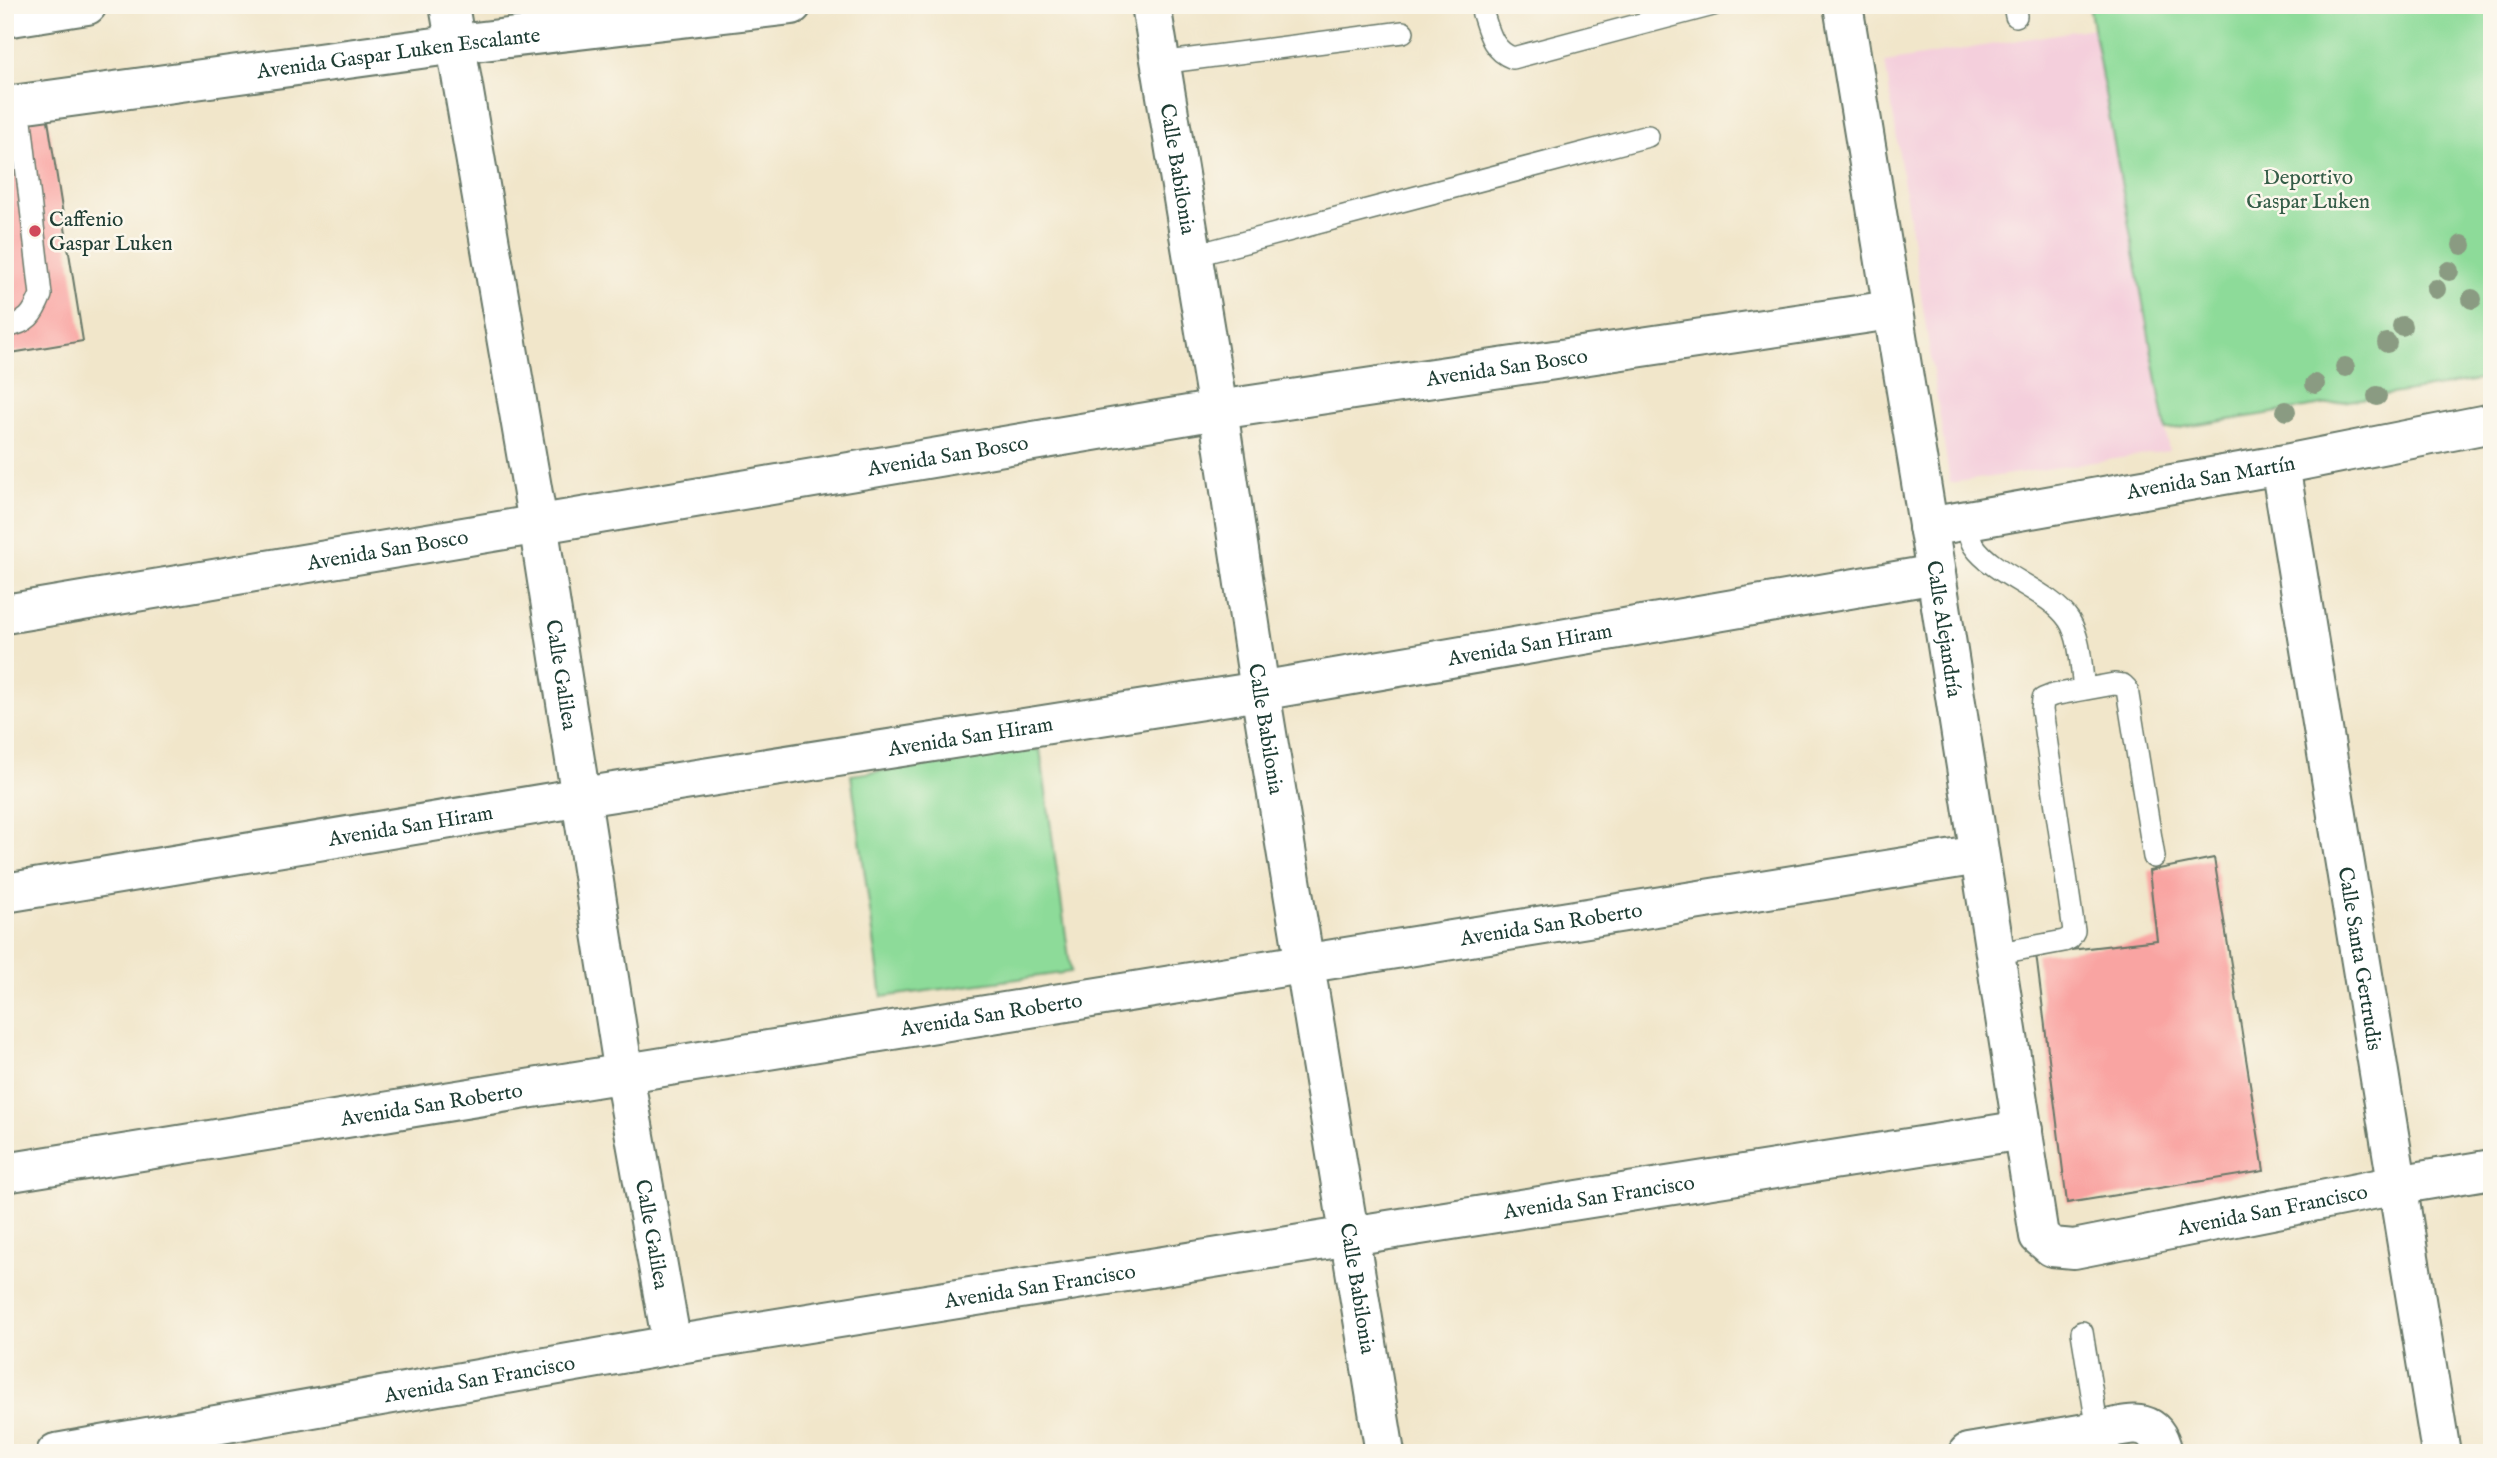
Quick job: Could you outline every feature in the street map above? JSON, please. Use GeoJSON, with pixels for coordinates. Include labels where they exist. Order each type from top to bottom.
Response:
{"type":"FeatureCollection","features":[{"type":"Feature","properties":{"kind":"street"},"geometry":{"type":"LineString","coordinates":[[5,18],[88,5]]}},
{"type":"Feature","properties":{"kind":"street","name":"Calle Galilea"},"geometry":{"type":"LineString","coordinates":[[449,5],[538,523],[624,1074],[672,1345]]}},
{"type":"Feature","properties":{"kind":"street","name":"Avenida Gaspar Luken Escalante"},"geometry":{"type":"LineString","coordinates":[[12,105],[457,44],[792,5]]}},
{"type":"Feature","properties":{"kind":"street","name":"Calle Babilonia"},"geometry":{"type":"LineString","coordinates":[[1151,5],[1385,1453]]}},
{"type":"Feature","properties":{"kind":"street","name":"Calle Alejandría"},"geometry":{"type":"LineString","coordinates":[[1843,5],[1936,574],[2039,1236],[2052,1247]]}},
{"type":"Feature","properties":{"kind":"street","name":"Avenida San Bosco"},"geometry":{"type":"LineString","coordinates":[[5,614],[1218,410],[1891,310]]}},
{"type":"Feature","properties":{"kind":"street","name":"Avenida San Martín"},"geometry":{"type":"LineString","coordinates":[[1928,527],[2280,465],[2492,423]]}},
{"type":"Feature","properties":{"kind":"street","name":"Calle Santa Gertrudis"},"geometry":{"type":"LineString","coordinates":[[2280,465],[2441,1453]]}},
{"type":"Feature","properties":{"kind":"street","name":"Avenida San Hiram"},"geometry":{"type":"LineString","coordinates":[[5,893],[582,797],[1260,691],[1936,574]]}},
{"type":"Feature","properties":{"kind":"street","name":"Avenida San Roberto"},"geometry":{"type":"LineString","coordinates":[[5,1173],[1979,855]]}},
{"type":"Feature","properties":{"kind":"street","name":"Avenida San Francisco"},"geometry":{"type":"LineString","coordinates":[[56,1453],[672,1345],[2023,1130]]}},
{"type":"Feature","properties":{"kind":"street","name":"Avenida San Francisco"},"geometry":{"type":"LineString","coordinates":[[2052,1247],[2074,1249],[2397,1185],[2492,1169]]}},
{"type":"Feature","properties":{"kind":"street"},"geometry":{"type":"LineString","coordinates":[[1968,1453],[2099,1442],[2136,1423],[2150,1428],[2160,1438],[2163,1453]]}},
{"type":"Feature","properties":{"kind":"lane"},"geometry":{"type":"LineString","coordinates":[[1480,5],[1493,43],[1503,54],[1513,58],[1713,5]]}},
{"type":"Feature","properties":{"kind":"lane"},"geometry":{"type":"LineString","coordinates":[[1160,63],[1403,32]]}},
{"type":"Feature","properties":{"kind":"lane"},"geometry":{"type":"LineString","coordinates":[[5,327],[18,324],[34,313],[41,295],[16,170],[12,105]]}},
{"type":"Feature","properties":{"kind":"lane"},"geometry":{"type":"LineString","coordinates":[[1192,256],[1648,136]]}},
{"type":"Feature","properties":{"kind":"lane"},"geometry":{"type":"LineString","coordinates":[[1965,521],[1973,545],[1984,557],[2057,608],[2069,620],[2077,646],[2084,690]]}},
{"type":"Feature","properties":{"kind":"lane"},"geometry":{"type":"LineString","coordinates":[[1994,954],[2064,941],[2074,932],[2042,710],[2043,699],[2114,684],[2123,685],[2127,689],[2154,857]]}},
{"type":"Feature","properties":{"kind":"lane"},"geometry":{"type":"LineString","coordinates":[[2082,1332],[2099,1442]]}},
{"type":"Feature","properties":{"kind":"shaded area"},"geometry":{"type":"Polygon","coordinates":[[[2093,28],[2169,451],[1950,483],[1885,62],[2093,28]]]}},
{"type":"Feature","properties":{"kind":"green space","name":"Deportivo Gaspar Luken"},"geometry":{"type":"Polygon","coordinates":[[[2089,5],[2492,5],[2492,378],[2166,430],[2089,5]]]}},
{"type":"Feature","properties":{"kind":"green space"},"geometry":{"type":"Polygon","coordinates":[[[1040,749],[1071,972],[882,997],[851,775],[1040,749]]]}},
{"type":"Feature","properties":{"kind":"building","name":"Caffenio Gaspar Luken"},"geometry":{"type":"Polygon","coordinates":[[[47,114],[83,341],[5,354],[5,120],[47,114]]]}},
{"type":"Feature","properties":{"kind":"building"},"geometry":{"type":"Polygon","coordinates":[[[2214,858],[2264,1171],[2067,1203],[2036,954],[2157,940],[2149,871],[2214,858]]]}},
{"type":"Feature","properties":{"kind":"place","name":"Caffenio Gaspar Luken"},"geometry":{"type":"Point","coordinates":[35,231]}}]}
